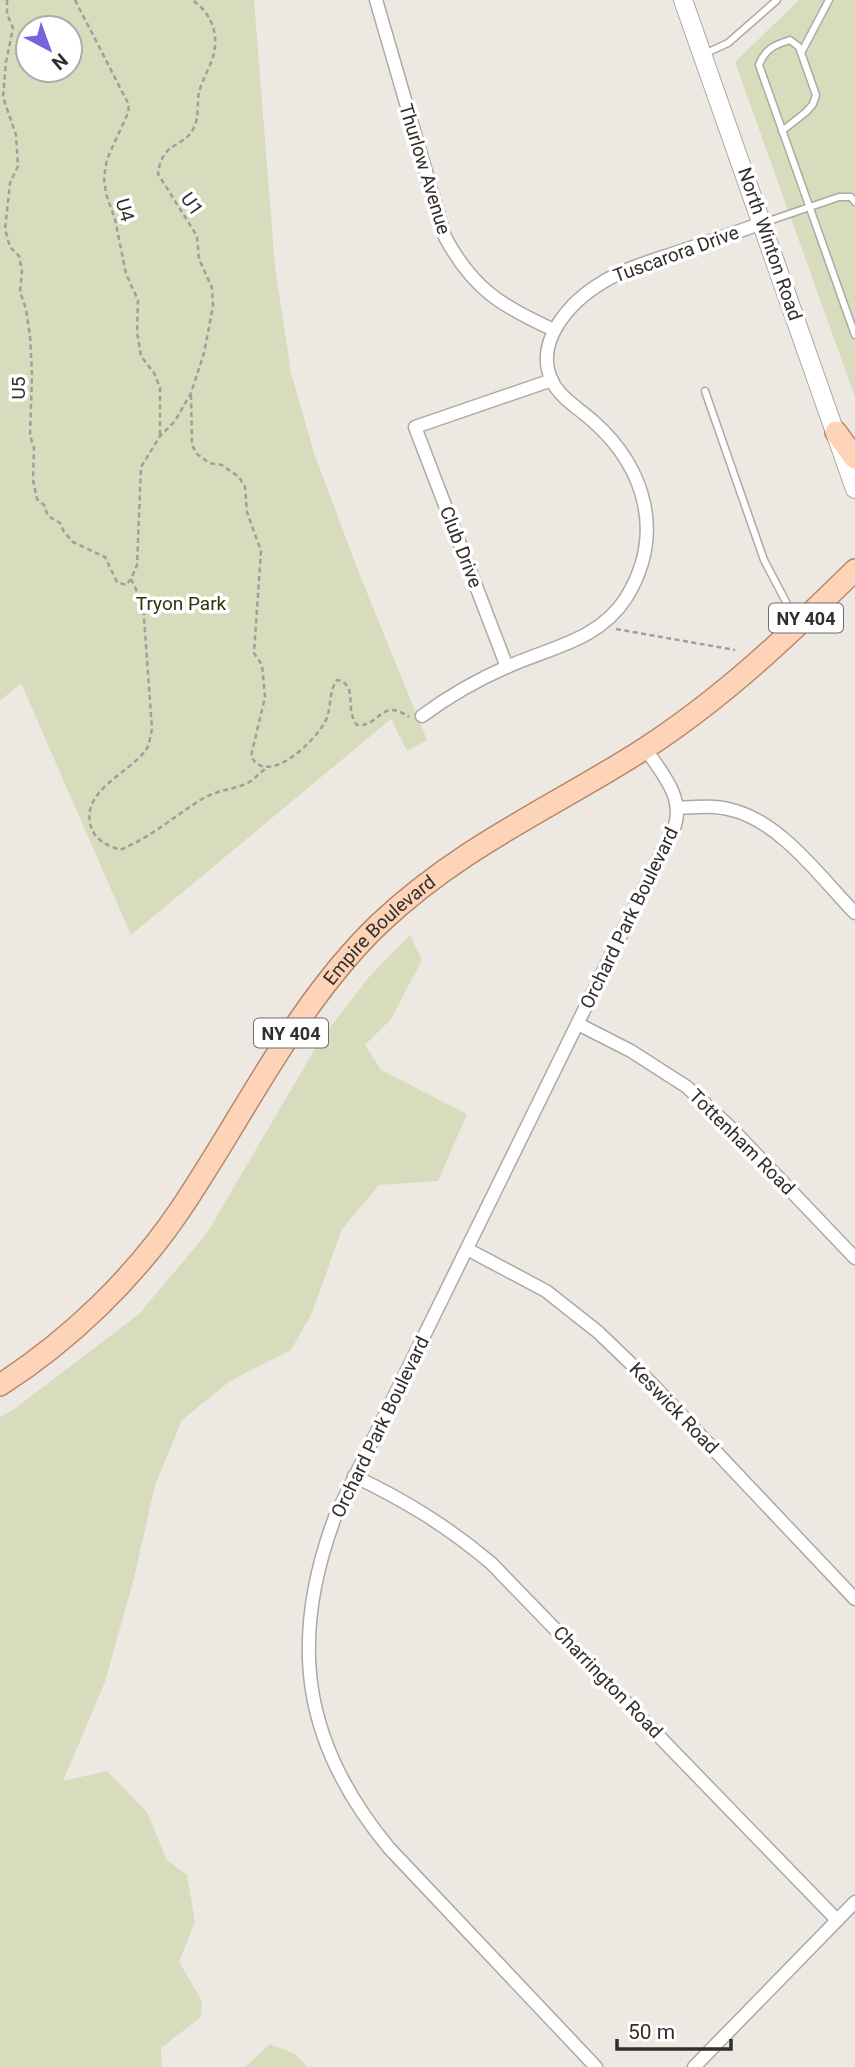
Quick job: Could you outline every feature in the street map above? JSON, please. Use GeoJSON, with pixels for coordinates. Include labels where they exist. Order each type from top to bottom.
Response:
{"type":"FeatureCollection","features":[{"type":"Feature","properties":{"kind":"main road","name":"North Winton Road"},"geometry":{"type":"LineString","coordinates":[[683,0],[855,489]]}},
{"type":"Feature","properties":{"kind":"main road"},"geometry":{"type":"LineString","coordinates":[[836,432],[855,458]]}},
{"type":"Feature","properties":{"kind":"main road","name":"Empire Boulevard"},"geometry":{"type":"LineString","coordinates":[[0,1385],[51,1348],[90,1313],[128,1275],[163,1234],[299,1021],[359,944],[418,889],[461,857],[645,748],[725,691],[798,626],[855,570]]}},
{"type":"Feature","properties":{"kind":"street","name":"Thurlow Avenue"},"geometry":{"type":"LineString","coordinates":[[376,0],[445,237],[462,265],[485,291],[504,305],[554,330]]}},
{"type":"Feature","properties":{"kind":"street","name":"Tuscarora Drive"},"geometry":{"type":"LineString","coordinates":[[554,330],[568,310],[603,282],[652,260],[762,223]]}},
{"type":"Feature","properties":{"kind":"street"},"geometry":{"type":"LineString","coordinates":[[422,716],[441,702],[507,667],[580,639],[603,625],[625,599],[639,573],[646,544],[647,517],[642,490],[632,467],[615,442],[561,395],[552,380],[548,365],[554,330]]}},
{"type":"Feature","properties":{"kind":"street","name":"Club Drive"},"geometry":{"type":"LineString","coordinates":[[507,667],[415,427],[552,380]]}},
{"type":"Feature","properties":{"kind":"street","name":"Orchard Park Boulevard"},"geometry":{"type":"LineString","coordinates":[[596,2067],[389,1848],[365,1819],[333,1761],[320,1726],[312,1687],[308,1621],[320,1556],[354,1476],[673,830],[678,808],[672,789],[645,748]]}},
{"type":"Feature","properties":{"kind":"street"},"geometry":{"type":"LineString","coordinates":[[678,808],[725,808],[760,821],[784,839],[855,913]]}},
{"type":"Feature","properties":{"kind":"street","name":"Tottenham Road"},"geometry":{"type":"LineString","coordinates":[[578,1024],[631,1051],[687,1087],[732,1129],[855,1258]]}},
{"type":"Feature","properties":{"kind":"street","name":"Keswick Road"},"geometry":{"type":"LineString","coordinates":[[467,1249],[546,1292],[598,1332],[651,1383],[855,1599]]}},
{"type":"Feature","properties":{"kind":"street","name":"Charrington Road"},"geometry":{"type":"LineString","coordinates":[[354,1476],[430,1516],[491,1563],[837,1920]]}},
{"type":"Feature","properties":{"kind":"street"},"geometry":{"type":"LineString","coordinates":[[694,2067],[855,1902]]}},
{"type":"Feature","properties":{"kind":"lane"},"geometry":{"type":"LineString","coordinates":[[703,54],[729,43],[777,0]]}},
{"type":"Feature","properties":{"kind":"lane"},"geometry":{"type":"LineString","coordinates":[[801,53],[829,0]]}},
{"type":"Feature","properties":{"kind":"lane"},"geometry":{"type":"LineString","coordinates":[[782,131],[806,112],[816,95],[799,47],[790,40],[775,44],[764,53],[759,65],[782,131],[855,335]]}},
{"type":"Feature","properties":{"kind":"lane"},"geometry":{"type":"LineString","coordinates":[[762,223],[839,197],[851,197],[855,202]]}},
{"type":"Feature","properties":{"kind":"lane"},"geometry":{"type":"LineString","coordinates":[[705,391],[764,560],[798,626]]}},
{"type":"Feature","properties":{"kind":"path","name":"U5"},"geometry":{"type":"LineString","coordinates":[[7,0],[7,15],[13,28],[3,97],[16,135],[18,166],[10,183],[5,229],[10,247],[19,256],[22,271],[20,292],[30,336],[30,436],[34,447],[33,480],[37,499],[44,505],[48,516],[60,523],[73,542],[104,557],[117,583],[126,584],[131,579]]}},
{"type":"Feature","properties":{"kind":"path","name":"U4"},"geometry":{"type":"LineString","coordinates":[[75,0],[129,105],[107,159],[104,178],[126,274],[138,300],[137,332],[141,356],[154,373],[160,388],[160,436]]}},
{"type":"Feature","properties":{"kind":"path","name":"U1"},"geometry":{"type":"LineString","coordinates":[[160,436],[175,421],[191,393],[204,353],[213,306],[212,288],[199,259],[197,236],[158,174],[164,152],[188,136],[196,124],[200,91],[216,45],[212,24],[202,6],[192,0]]}},
{"type":"Feature","properties":{"kind":"path"},"geometry":{"type":"LineString","coordinates":[[191,393],[192,445],[197,454],[209,463],[222,466],[239,477],[245,487],[247,512],[261,551],[254,653],[262,665],[265,697],[251,756],[256,765],[265,769]]}},
{"type":"Feature","properties":{"kind":"path"},"geometry":{"type":"LineString","coordinates":[[160,436],[141,467],[137,565],[131,579],[143,604],[152,729],[148,747],[100,791],[90,806],[89,820],[93,834],[104,844],[120,850],[170,823],[203,798],[245,785],[265,769],[279,765],[295,755],[324,724],[331,704],[332,689],[337,680],[344,682],[351,692],[350,714],[357,725],[371,722],[392,709],[398,709],[409,717],[422,716]]}},
{"type":"Feature","properties":{"kind":"path"},"geometry":{"type":"LineString","coordinates":[[603,625],[735,650]]}},
{"type":"Feature","properties":{"kind":"green space","name":"Tryon Park"},"geometry":{"type":"Polygon","coordinates":[[[0,0],[254,0],[275,267],[291,373],[314,453],[427,740],[407,751],[391,719],[131,935],[21,683],[0,701],[0,0]]]}},
{"type":"Feature","properties":{"kind":"green space"},"geometry":{"type":"Polygon","coordinates":[[[799,0],[855,0],[855,397],[735,62],[799,0]]]}},
{"type":"Feature","properties":{"kind":"green space"},"geometry":{"type":"Polygon","coordinates":[[[410,935],[422,960],[391,1019],[365,1045],[381,1070],[467,1114],[438,1181],[379,1185],[342,1229],[312,1313],[291,1350],[230,1381],[182,1420],[155,1485],[135,1574],[105,1682],[63,1781],[107,1771],[147,1812],[167,1860],[187,1875],[195,1922],[179,1962],[202,2001],[201,2017],[161,2048],[162,2067],[0,2067],[0,1417],[13,1410],[139,1314],[207,1233],[319,1042],[369,977],[410,935]]]}},
{"type":"Feature","properties":{"kind":"green space"},"geometry":{"type":"Polygon","coordinates":[[[270,2044],[295,2054],[308,2067],[245,2067],[270,2044]]]}}]}
